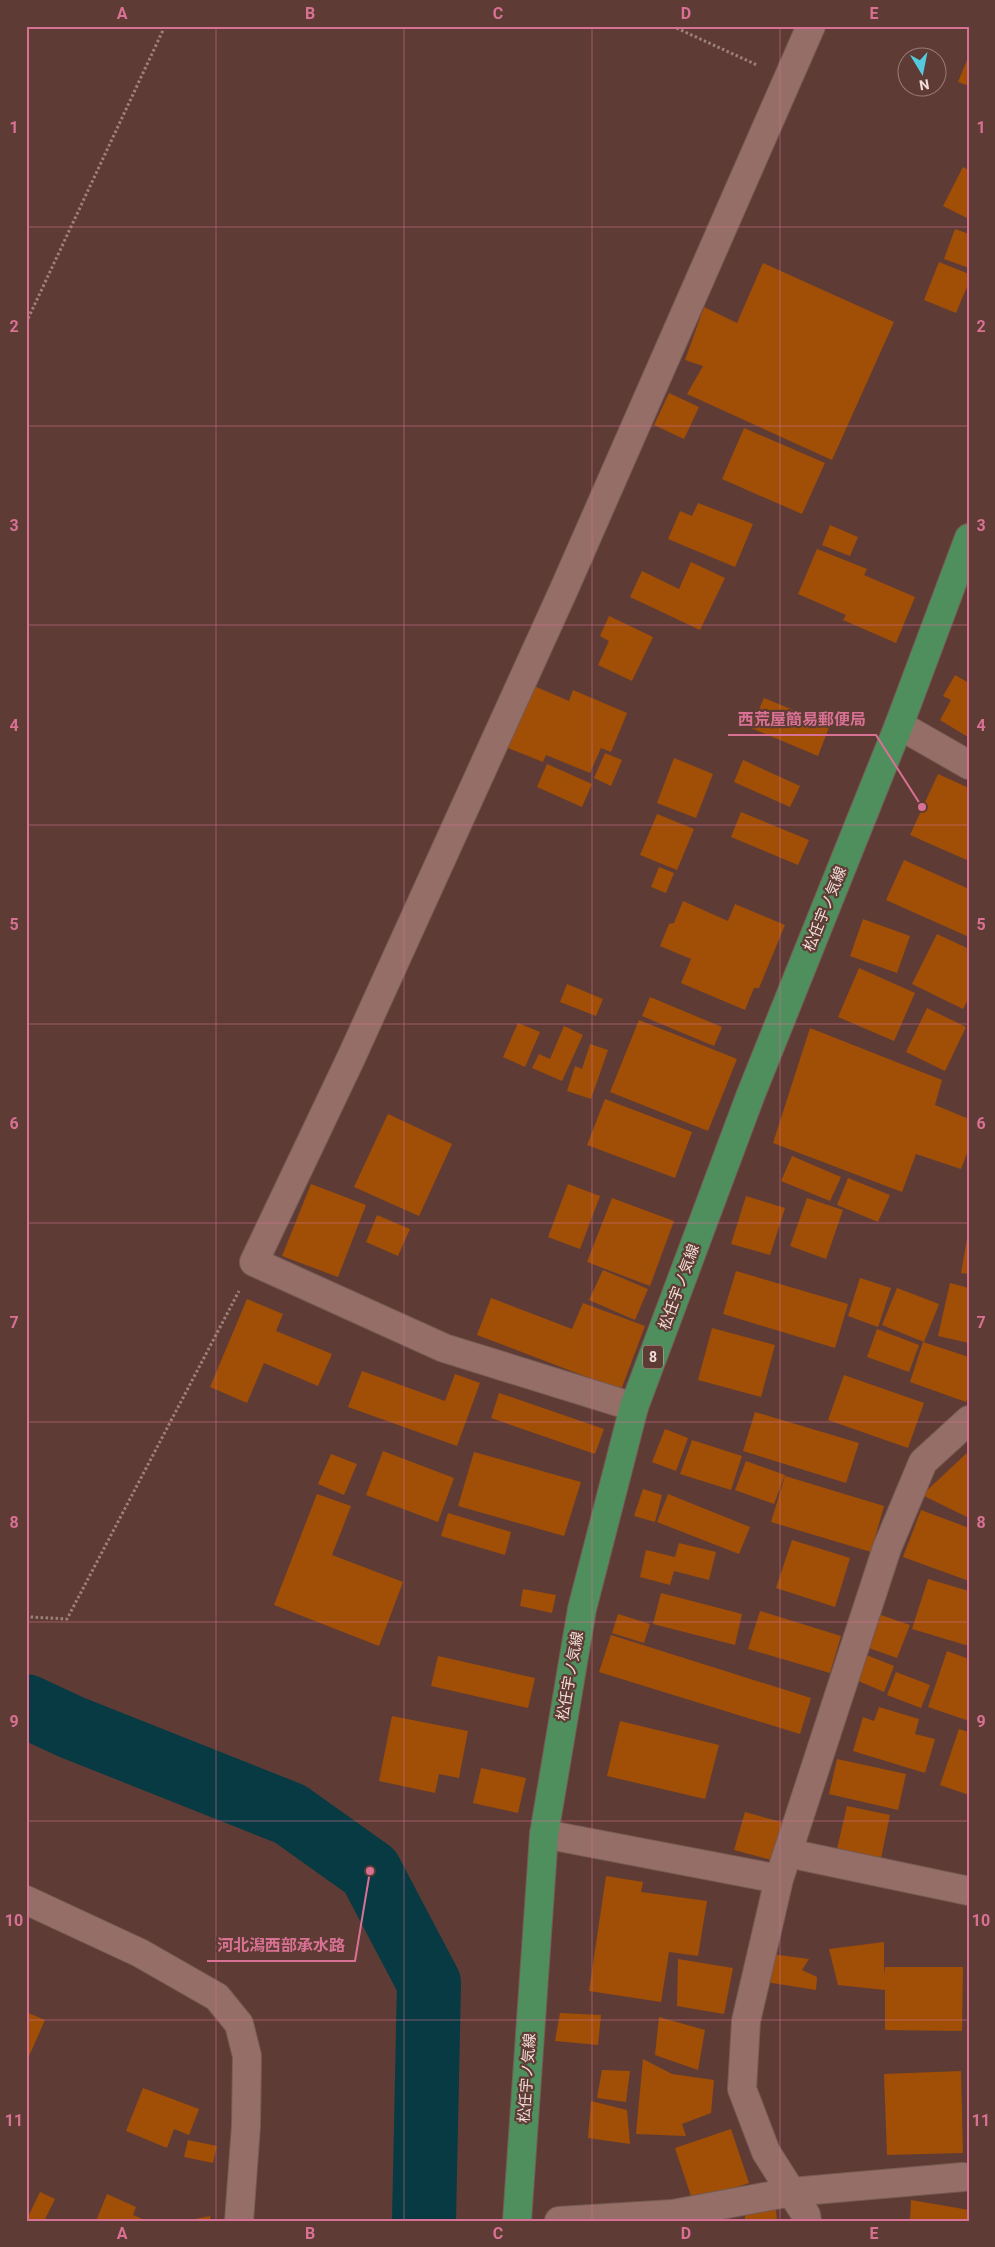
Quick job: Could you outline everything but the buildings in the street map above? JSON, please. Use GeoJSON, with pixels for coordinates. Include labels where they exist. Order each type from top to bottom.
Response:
{"type":"FeatureCollection","features":[{"type":"Feature","properties":{"kind":"main road","name":"松任宇ノ気線"},"geometry":{"type":"LineString","coordinates":[[517,2221],[544,1834],[582,1609],[634,1407],[751,1094],[898,725],[969,538]]}},
{"type":"Feature","properties":{"kind":"street"},"geometry":{"type":"LineString","coordinates":[[634,1407],[444,1348],[254,1262],[352,1058],[456,824],[566,587],[811,26]]}},
{"type":"Feature","properties":{"kind":"street"},"geometry":{"type":"LineString","coordinates":[[898,725],[969,765]]}},
{"type":"Feature","properties":{"kind":"street"},"geometry":{"type":"LineString","coordinates":[[807,2221],[806,2215],[766,2152],[742,2089],[746,2021],[779,1879],[887,1548],[923,1462],[969,1420]]}},
{"type":"Feature","properties":{"kind":"street"},"geometry":{"type":"LineString","coordinates":[[544,1834],[779,1879]]}},
{"type":"Feature","properties":{"kind":"street"},"geometry":{"type":"LineString","coordinates":[[788,1853],[969,1891]]}},
{"type":"Feature","properties":{"kind":"street"},"geometry":{"type":"LineString","coordinates":[[26,1900],[140,1953],[216,1997],[239,2024],[247,2056],[246,2126],[239,2221]]}},
{"type":"Feature","properties":{"kind":"street"},"geometry":{"type":"LineString","coordinates":[[559,2221],[673,2214],[791,2192],[963,2177]]}},
{"type":"Feature","properties":{"kind":"path"},"geometry":{"type":"LineString","coordinates":[[26,323],[165,26]]}},
{"type":"Feature","properties":{"kind":"path"},"geometry":{"type":"LineString","coordinates":[[672,26],[787,79]]}},
{"type":"Feature","properties":{"kind":"path"},"geometry":{"type":"LineString","coordinates":[[26,1615],[31,1617],[67,1619],[254,1262]]}},
{"type":"Feature","properties":{"kind":"waterway"},"geometry":{"type":"LineString","coordinates":[[26,1706],[71,1727],[290,1814],[370,1871],[429,1983],[424,2221]]}},
{"type":"Feature","properties":{"kind":"place","name":"西荒屋簡易郵便局"},"geometry":{"type":"Point","coordinates":[922,807]}},
{"type":"Feature","properties":{"kind":"place","name":"河北潟西部承水路"},"geometry":{"type":"Point","coordinates":[370,1871]}}]}
